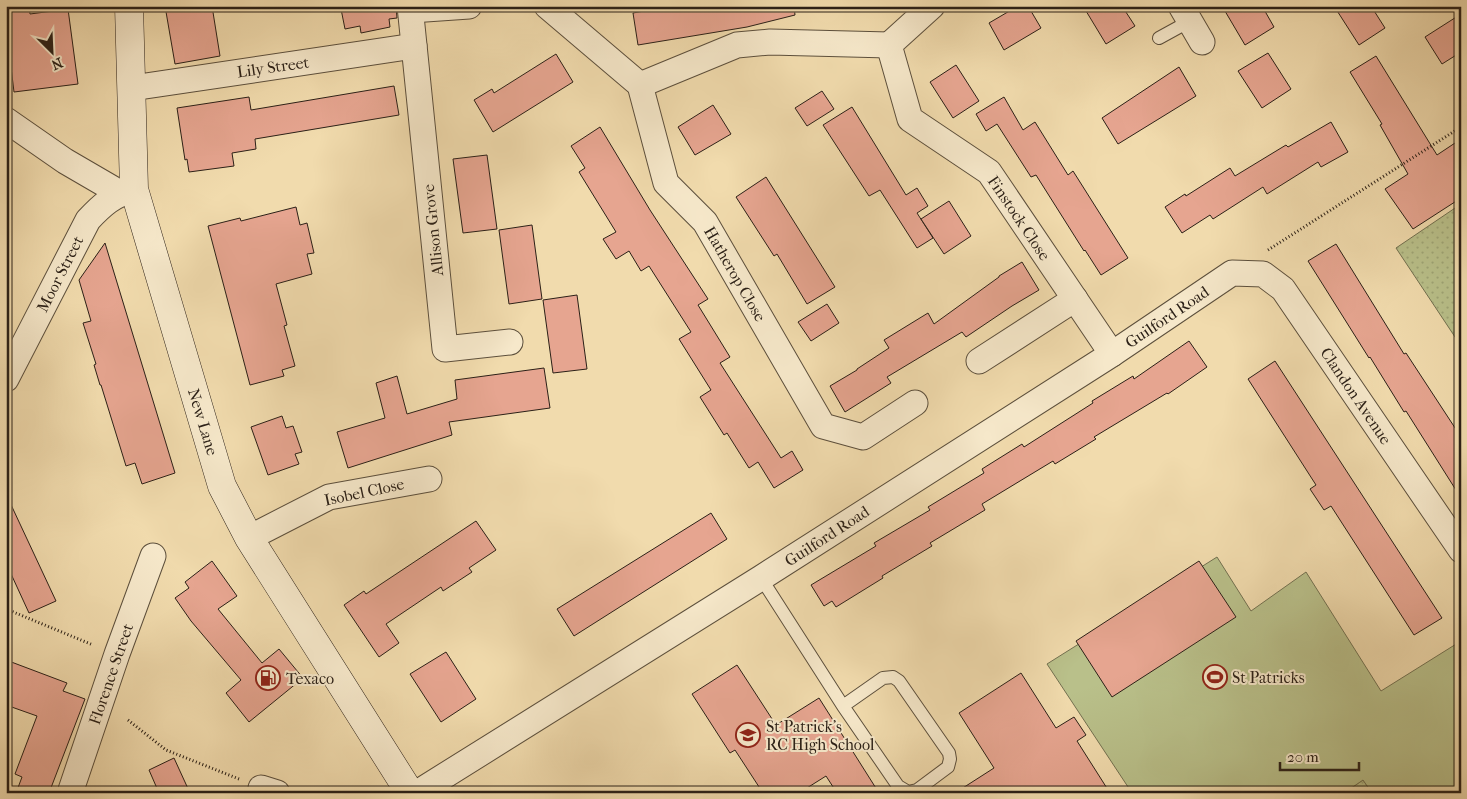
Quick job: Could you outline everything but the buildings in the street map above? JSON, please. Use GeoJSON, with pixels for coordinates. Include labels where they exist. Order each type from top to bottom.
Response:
{"type":"FeatureCollection","features":[{"type":"Feature","properties":{"kind":"street","name":"New Lane"},"geometry":{"type":"LineString","coordinates":[[129,6],[132,88],[126,191],[222,486],[248,538],[410,793]]}},
{"type":"Feature","properties":{"kind":"street"},"geometry":{"type":"LineString","coordinates":[[414,46],[411,8],[469,6]]}},
{"type":"Feature","properties":{"kind":"street"},"geometry":{"type":"LineString","coordinates":[[547,6],[640,85],[737,45],[770,42],[888,45],[932,6]]}},
{"type":"Feature","properties":{"kind":"street","name":"Finstock Close"},"geometry":{"type":"LineString","coordinates":[[888,45],[910,119],[989,172],[1112,354]]}},
{"type":"Feature","properties":{"kind":"street","name":"Lily Street"},"geometry":{"type":"LineString","coordinates":[[132,88],[414,46]]}},
{"type":"Feature","properties":{"kind":"street","name":"Allison Grove"},"geometry":{"type":"LineString","coordinates":[[414,46],[445,349],[510,342]]}},
{"type":"Feature","properties":{"kind":"street","name":"Hatherop Close"},"geometry":{"type":"LineString","coordinates":[[640,85],[666,183],[706,222],[823,426],[863,437],[915,403]]}},
{"type":"Feature","properties":{"kind":"street"},"geometry":{"type":"LineString","coordinates":[[6,120],[65,160],[126,191]]}},
{"type":"Feature","properties":{"kind":"street","name":"Moor Street"},"geometry":{"type":"LineString","coordinates":[[6,379],[88,220],[103,204],[126,191]]}},
{"type":"Feature","properties":{"kind":"street","name":"Guilford Road"},"geometry":{"type":"LineString","coordinates":[[417,793],[761,578],[1112,354],[1232,273]]}},
{"type":"Feature","properties":{"kind":"street","name":"Clandon Avenue"},"geometry":{"type":"LineString","coordinates":[[1232,273],[1263,274],[1283,289],[1461,550]]}},
{"type":"Feature","properties":{"kind":"street"},"geometry":{"type":"LineString","coordinates":[[979,360],[1075,299]]}},
{"type":"Feature","properties":{"kind":"street","name":"Isobel Close"},"geometry":{"type":"LineString","coordinates":[[248,538],[328,496],[429,479]]}},
{"type":"Feature","properties":{"kind":"street","name":"Florence Street"},"geometry":{"type":"LineString","coordinates":[[70,793],[117,654],[153,556]]}},
{"type":"Feature","properties":{"kind":"lane"},"geometry":{"type":"LineString","coordinates":[[1159,38],[1191,23]]}},
{"type":"Feature","properties":{"kind":"lane"},"geometry":{"type":"LineString","coordinates":[[761,578],[843,706],[898,786],[908,792],[917,790],[948,767],[950,753],[899,680],[893,677],[883,678],[843,706]]}},
{"type":"Feature","properties":{"kind":"path"},"geometry":{"type":"LineString","coordinates":[[1232,273],[1461,127]]}},
{"type":"Feature","properties":{"kind":"path"},"geometry":{"type":"LineString","coordinates":[[6,609],[117,654]]}},
{"type":"Feature","properties":{"kind":"path"},"geometry":{"type":"LineString","coordinates":[[128,720],[166,750],[269,790]]}},
{"type":"Feature","properties":{"kind":"green space"},"geometry":{"type":"Polygon","coordinates":[[[1461,204],[1461,346],[1396,248],[1461,204]]]}},
{"type":"Feature","properties":{"kind":"green space","name":"St Patricks"},"geometry":{"type":"Polygon","coordinates":[[[1217,557],[1251,611],[1306,572],[1381,691],[1461,641],[1461,793],[1372,793],[1363,780],[1344,793],[1132,793],[1047,664],[1217,557]]]}},
{"type":"Feature","properties":{"kind":"green space"},"geometry":{"type":"Polygon","coordinates":[[[1363,780],[1372,793],[1344,793],[1363,780]]]}},
{"type":"Feature","properties":{"kind":"place","name":"St Patricks"},"geometry":{"type":"Point","coordinates":[1215,677]}},
{"type":"Feature","properties":{"kind":"place","name":"Texaco"},"geometry":{"type":"Point","coordinates":[268,678]}},
{"type":"Feature","properties":{"kind":"place","name":"St Patrick's RC High School"},"geometry":{"type":"Point","coordinates":[748,735]}}]}
